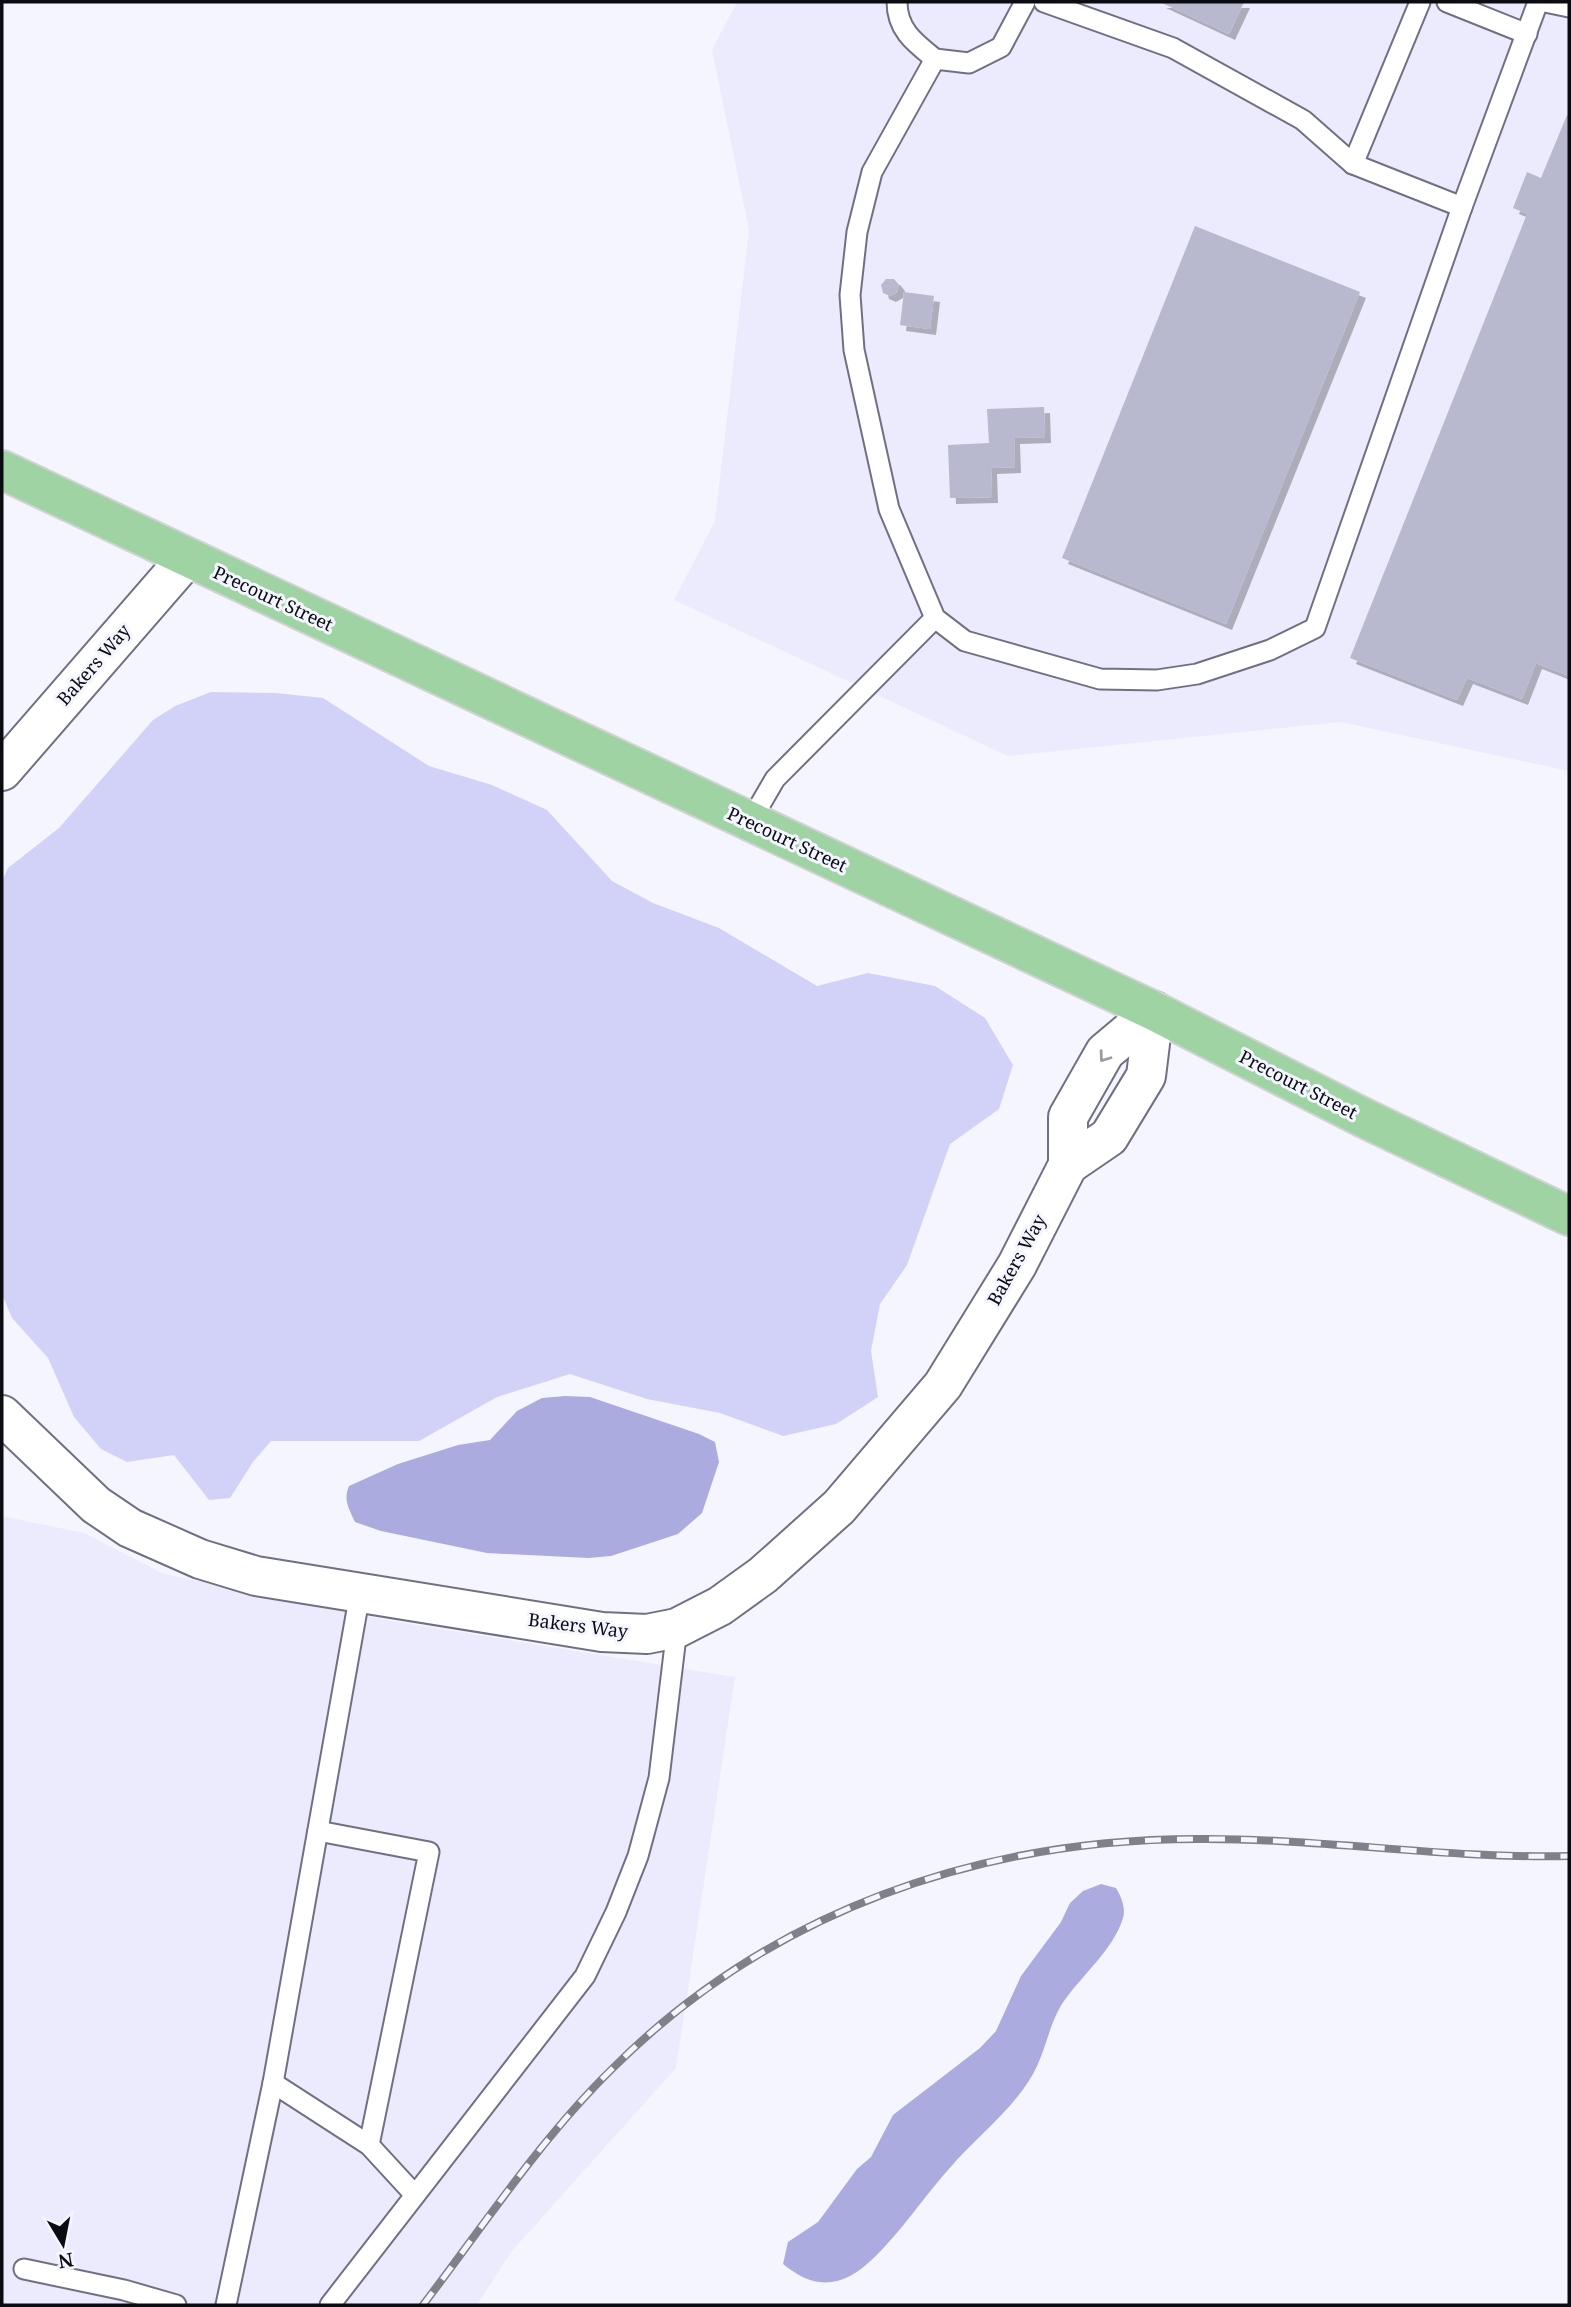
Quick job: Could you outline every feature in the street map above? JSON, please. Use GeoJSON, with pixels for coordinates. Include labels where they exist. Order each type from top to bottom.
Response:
{"type":"FeatureCollection","features":[{"type":"Feature","properties":{"kind":"main road","name":"Precourt Street"},"geometry":{"type":"LineString","coordinates":[[2,470],[1154,1011],[1364,1118],[1569,1216]]}},
{"type":"Feature","properties":{"kind":"street","name":"Bakers Way"},"geometry":{"type":"LineString","coordinates":[[2,771],[187,558]]}},
{"type":"Feature","properties":{"kind":"street","name":"Bakers Way"},"geometry":{"type":"LineString","coordinates":[[5,1424],[96,1505],[156,1542],[256,1576],[602,1632],[647,1634],[677,1628],[720,1606],[763,1575],[839,1507],[943,1385],[1003,1287],[1068,1165],[1109,1136],[1146,1076],[1154,1011]]}},
{"type":"Feature","properties":{"kind":"lane"},"geometry":{"type":"LineString","coordinates":[[897,2],[897,12],[906,36],[935,59],[969,63],[1002,47],[1025,2]]}},
{"type":"Feature","properties":{"kind":"lane"},"geometry":{"type":"LineString","coordinates":[[1044,2],[1173,48],[1303,120],[1353,164],[1462,207]]}},
{"type":"Feature","properties":{"kind":"lane"},"geometry":{"type":"LineString","coordinates":[[1353,164],[1420,2]]}},
{"type":"Feature","properties":{"kind":"lane"},"geometry":{"type":"LineString","coordinates":[[1447,2],[1527,33]]}},
{"type":"Feature","properties":{"kind":"lane"},"geometry":{"type":"LineString","coordinates":[[935,59],[872,172],[857,232],[850,295],[854,350],[889,509],[935,618],[965,642],[1100,679],[1157,680],[1197,674],[1248,659],[1315,628],[1462,207],[1538,2]]}},
{"type":"Feature","properties":{"kind":"lane"},"geometry":{"type":"LineString","coordinates":[[1545,2],[1569,7]]}},
{"type":"Feature","properties":{"kind":"lane"},"geometry":{"type":"LineString","coordinates":[[750,822],[775,779],[935,618]]}},
{"type":"Feature","properties":{"kind":"lane"},"geometry":{"type":"LineString","coordinates":[[226,2305],[273,2083],[359,1593]]}},
{"type":"Feature","properties":{"kind":"lane"},"geometry":{"type":"LineString","coordinates":[[330,2305],[585,1976],[616,1912],[638,1856],[659,1778],[677,1628]]}},
{"type":"Feature","properties":{"kind":"lane"},"geometry":{"type":"LineString","coordinates":[[318,1831],[429,1852],[369,2145]]}},
{"type":"Feature","properties":{"kind":"lane"},"geometry":{"type":"LineString","coordinates":[[273,2083],[369,2145],[415,2195]]}},
{"type":"Feature","properties":{"kind":"lane"},"geometry":{"type":"LineString","coordinates":[[24,2269],[124,2290],[176,2305]]}},
{"type":"Feature","properties":{"kind":"shaded area"},"geometry":{"type":"Polygon","coordinates":[[[737,2],[1569,2],[1569,771],[1341,722],[1008,756],[674,600],[715,521],[749,230],[712,50],[737,2]]]}},
{"type":"Feature","properties":{"kind":"shaded area"},"geometry":{"type":"Polygon","coordinates":[[[211,692],[276,693],[323,698],[429,766],[492,785],[547,810],[612,881],[653,903],[719,928],[817,986],[868,973],[935,986],[985,1018],[1013,1065],[999,1109],[950,1144],[907,1265],[880,1304],[871,1351],[878,1397],[836,1424],[783,1436],[720,1413],[647,1399],[570,1374],[497,1397],[419,1441],[271,1441],[253,1462],[230,1498],[209,1500],[174,1455],[127,1462],[101,1449],[74,1417],[48,1358],[12,1318],[2,1294],[2,881],[8,868],[59,828],[153,720],[175,706],[211,692]]]}},
{"type":"Feature","properties":{"kind":"shaded area"},"geometry":{"type":"Polygon","coordinates":[[[590,1397],[699,1434],[715,1442],[719,1462],[702,1513],[678,1534],[611,1556],[588,1558],[487,1553],[381,1531],[355,1522],[347,1500],[349,1486],[398,1464],[458,1445],[490,1440],[517,1411],[542,1398],[590,1397]]]}},
{"type":"Feature","properties":{"kind":"shaded area"},"geometry":{"type":"Polygon","coordinates":[[[2,1516],[84,1533],[164,1574],[385,1620],[735,1677],[676,2068],[511,2252],[477,2305],[2,2305],[2,1516]]]}},
{"type":"Feature","properties":{"kind":"shaded area"},"geometry":{"type":"Polygon","coordinates":[[[1101,1884],[1116,1888],[1121,1898],[1124,1914],[1118,1930],[1105,1951],[1064,2001],[1030,2079],[1002,2115],[958,2159],[888,2243],[862,2268],[841,2280],[823,2282],[807,2279],[783,2264],[788,2242],[818,2222],[857,2169],[871,2157],[893,2115],[980,2048],[996,2031],[1021,1976],[1061,1922],[1070,1903],[1083,1891],[1101,1884]]]}},
{"type":"Feature","properties":{"kind":"building"},"geometry":{"type":"Polygon","coordinates":[[[1160,2],[1244,2],[1229,34],[1160,2]]]}},
{"type":"Feature","properties":{"kind":"building"},"geometry":{"type":"Polygon","coordinates":[[[1567,115],[1569,676],[1536,663],[1522,699],[1467,678],[1457,700],[1350,658],[1527,214],[1513,208],[1527,172],[1541,178],[1567,115]]]}},
{"type":"Feature","properties":{"kind":"building"},"geometry":{"type":"Polygon","coordinates":[[[1195,226],[1360,292],[1226,624],[1062,558],[1195,226]]]}},
{"type":"Feature","properties":{"kind":"building"},"geometry":{"type":"Polygon","coordinates":[[[886,279],[894,279],[899,285],[897,292],[890,296],[883,293],[881,285],[886,279]]]}},
{"type":"Feature","properties":{"kind":"building"},"geometry":{"type":"Polygon","coordinates":[[[904,292],[934,296],[930,329],[900,325],[904,292]]]}},
{"type":"Feature","properties":{"kind":"building"},"geometry":{"type":"Polygon","coordinates":[[[1044,407],[1045,437],[1014,438],[1015,467],[991,468],[992,497],[950,498],[948,445],[989,443],[987,409],[1044,407]]]}},
{"type":"Feature","properties":{"kind":"railway"},"geometry":{"type":"LineString","coordinates":[[423,2305],[562,2123],[614,2067],[675,2012],[741,1966],[810,1926],[883,1894],[958,1870],[1036,1853],[1116,1842],[1244,1840],[1476,1854],[1569,1856]]}}]}
